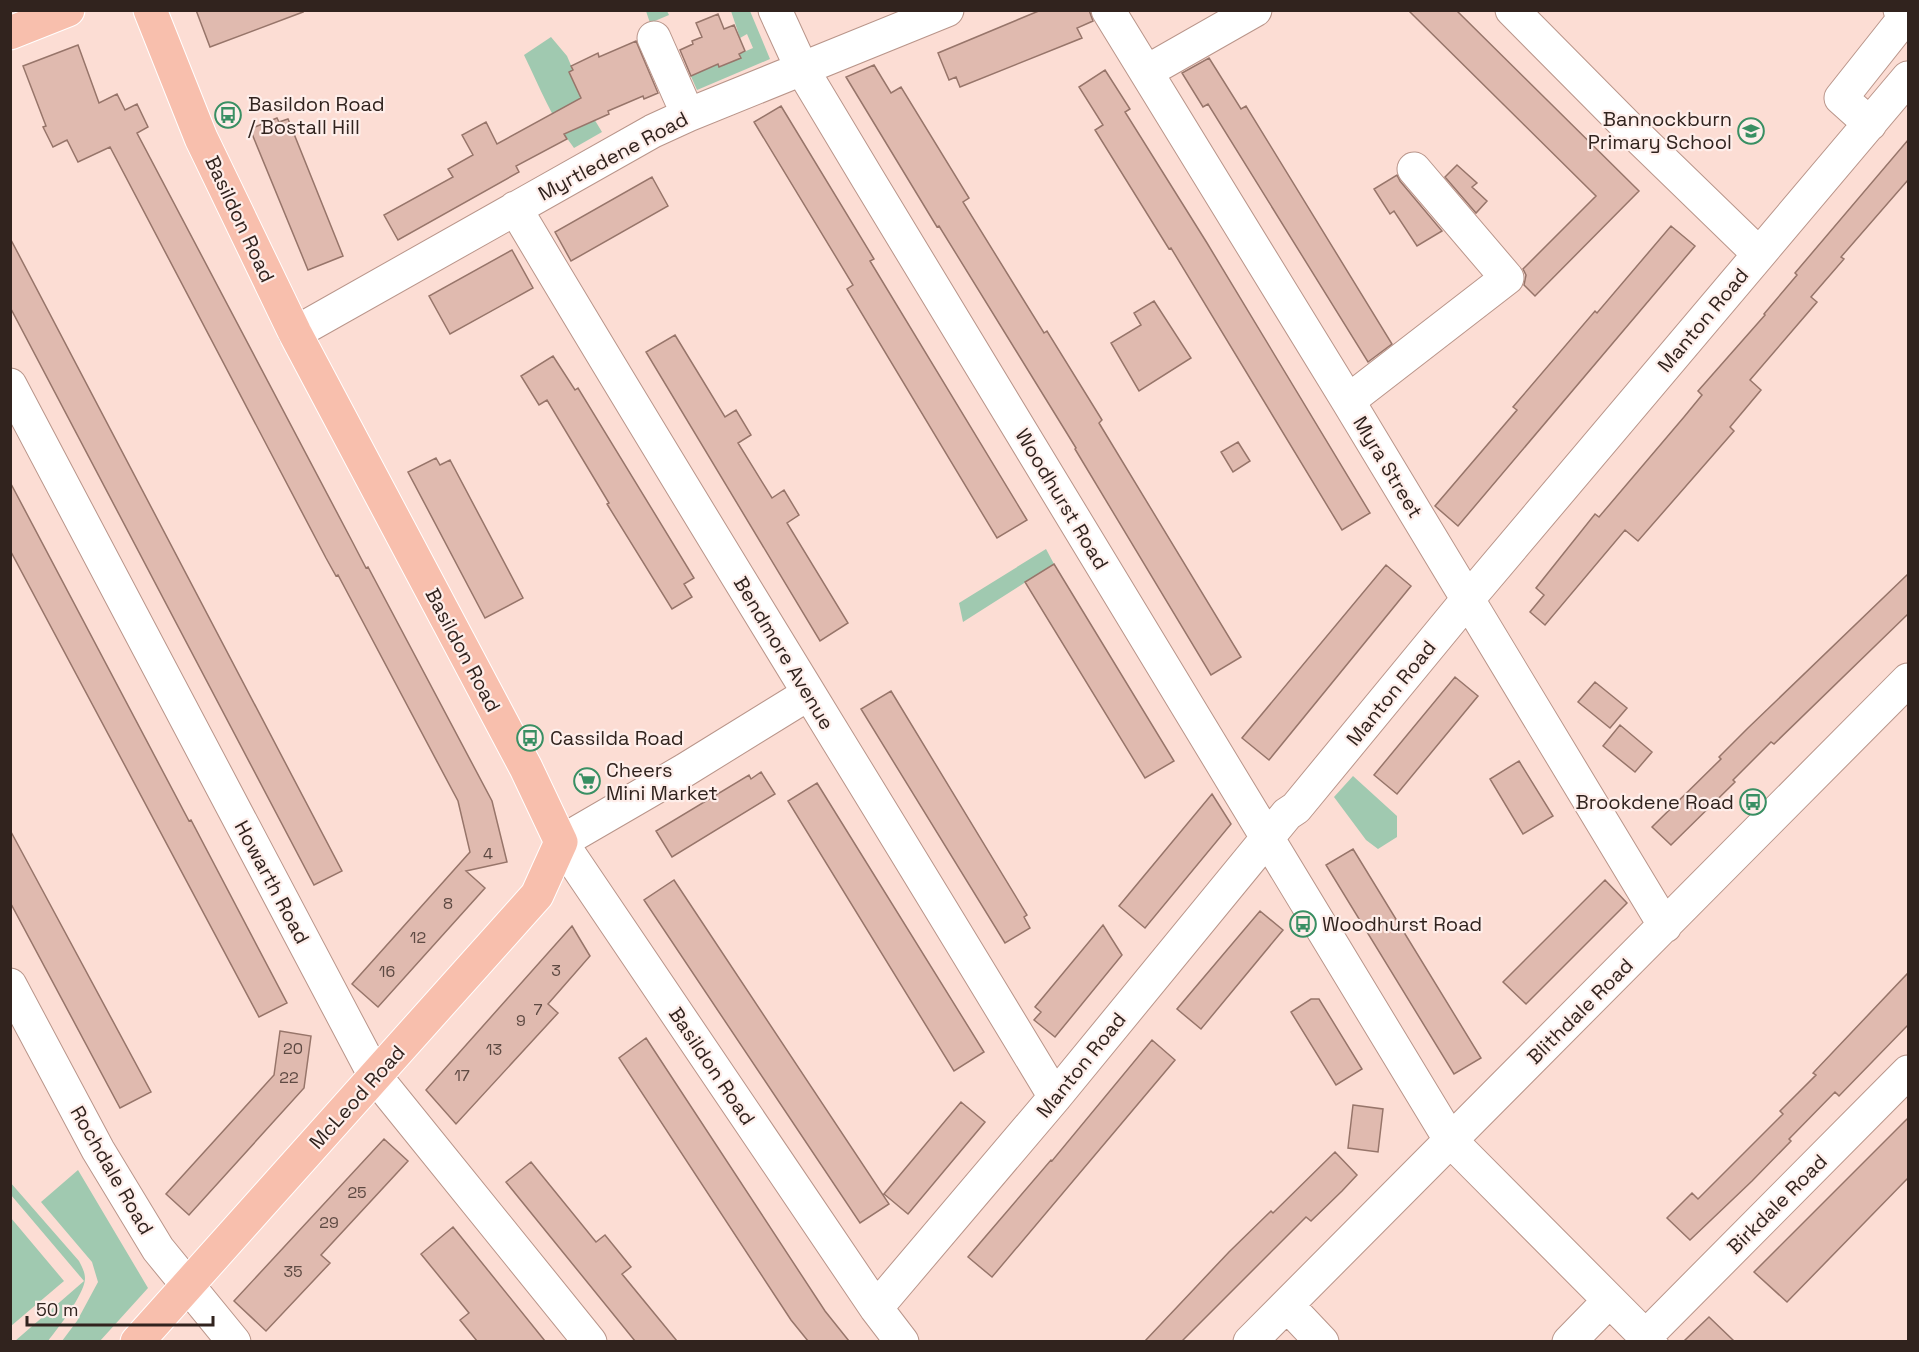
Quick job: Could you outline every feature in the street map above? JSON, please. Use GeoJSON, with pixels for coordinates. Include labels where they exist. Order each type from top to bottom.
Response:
{"type":"FeatureCollection","features":[{"type":"Feature","properties":{"kind":"main road"},"geometry":{"type":"LineString","coordinates":[[10,33],[68,10]]}},
{"type":"Feature","properties":{"kind":"main road","name":"Basildon Road"},"geometry":{"type":"LineString","coordinates":[[150,10],[201,138],[294,333],[526,768],[561,842]]}},
{"type":"Feature","properties":{"kind":"main road","name":"McLeod Road"},"geometry":{"type":"LineString","coordinates":[[137,1341],[537,895],[561,842]]}},
{"type":"Feature","properties":{"kind":"street","name":"Woodhurst Road"},"geometry":{"type":"LineString","coordinates":[[775,10],[801,69],[1283,820],[1451,1141],[1648,1339]]}},
{"type":"Feature","properties":{"kind":"street","name":"Myrtledene Road"},"geometry":{"type":"LineString","coordinates":[[294,333],[653,131],[946,10]]}},
{"type":"Feature","properties":{"kind":"street","name":"Myra Street"},"geometry":{"type":"LineString","coordinates":[[1108,10],[1348,401],[1665,926]]}},
{"type":"Feature","properties":{"kind":"street"},"geometry":{"type":"LineString","coordinates":[[1146,72],[1255,10]]}},
{"type":"Feature","properties":{"kind":"street"},"geometry":{"type":"LineString","coordinates":[[1512,10],[1759,254]]}},
{"type":"Feature","properties":{"kind":"street"},"geometry":{"type":"LineString","coordinates":[[1870,124],[1841,98],[1906,16],[1900,10]]}},
{"type":"Feature","properties":{"kind":"street"},"geometry":{"type":"LineString","coordinates":[[654,38],[688,115]]}},
{"type":"Feature","properties":{"kind":"street","name":"Manton Road"},"geometry":{"type":"LineString","coordinates":[[876,1308],[1055,1097],[1468,599],[1908,78]]}},
{"type":"Feature","properties":{"kind":"street"},"geometry":{"type":"LineString","coordinates":[[1348,401],[1507,278],[1414,169]]}},
{"type":"Feature","properties":{"kind":"street","name":"Bendmore Avenue"},"geometry":{"type":"LineString","coordinates":[[515,208],[808,694],[934,895],[1055,1097]]}},
{"type":"Feature","properties":{"kind":"street","name":"Howarth Road"},"geometry":{"type":"LineString","coordinates":[[10,385],[375,1076],[590,1341]]}},
{"type":"Feature","properties":{"kind":"street","name":"Blithdale Road"},"geometry":{"type":"LineString","coordinates":[[1250,1341],[1906,687]]}},
{"type":"Feature","properties":{"kind":"street"},"geometry":{"type":"LineString","coordinates":[[561,842],[685,770],[808,694]]}},
{"type":"Feature","properties":{"kind":"street","name":"Basildon Road"},"geometry":{"type":"LineString","coordinates":[[561,842],[876,1308],[902,1341]]}},
{"type":"Feature","properties":{"kind":"street","name":"Rochdale Road"},"geometry":{"type":"LineString","coordinates":[[10,986],[98,1150],[158,1250],[234,1341]]}},
{"type":"Feature","properties":{"kind":"street","name":"Birkdale Road"},"geometry":{"type":"LineString","coordinates":[[1648,1339],[1908,1072]]}},
{"type":"Feature","properties":{"kind":"street"},"geometry":{"type":"LineString","coordinates":[[1569,1341],[1609,1301]]}},
{"type":"Feature","properties":{"kind":"street"},"geometry":{"type":"LineString","coordinates":[[1287,1305],[1322,1341]]}},
{"type":"Feature","properties":{"kind":"green space"},"geometry":{"type":"Polygon","coordinates":[[[646,11],[667,11],[669,15],[650,23],[646,11]]]}},
{"type":"Feature","properties":{"kind":"green space"},"geometry":{"type":"Polygon","coordinates":[[[731,11],[750,11],[770,59],[697,90],[686,65],[717,61],[720,67],[740,58],[739,54],[753,48],[747,34],[740,38],[731,11]]]}},
{"type":"Feature","properties":{"kind":"green space"},"geometry":{"type":"Polygon","coordinates":[[[551,37],[567,56],[573,70],[570,72],[579,94],[602,132],[574,148],[553,115],[524,55],[551,37]]]}},
{"type":"Feature","properties":{"kind":"green space"},"geometry":{"type":"Polygon","coordinates":[[[1046,549],[1054,564],[963,622],[959,603],[1046,549]]]}},
{"type":"Feature","properties":{"kind":"green space"},"geometry":{"type":"Polygon","coordinates":[[[1353,776],[1397,816],[1397,837],[1378,849],[1366,840],[1334,797],[1353,776]]]}},
{"type":"Feature","properties":{"kind":"green space"},"geometry":{"type":"Polygon","coordinates":[[[78,1170],[148,1288],[100,1341],[62,1341],[77,1321],[98,1282],[92,1262],[41,1202],[78,1170]]]}},
{"type":"Feature","properties":{"kind":"green space"},"geometry":{"type":"Polygon","coordinates":[[[10,1182],[79,1261],[84,1274],[85,1279],[84,1286],[80,1294],[48,1341],[15,1341],[84,1281],[11,1195],[10,1182]]]}},
{"type":"Feature","properties":{"kind":"green space"},"geometry":{"type":"Polygon","coordinates":[[[11,1218],[64,1281],[10,1326],[11,1218]]]}},
{"type":"Feature","properties":{"kind":"building"},"geometry":{"type":"Polygon","coordinates":[[[196,10],[302,10],[303,12],[210,47],[196,10]]]}},
{"type":"Feature","properties":{"kind":"building"},"geometry":{"type":"Polygon","coordinates":[[[1041,10],[1089,10],[1093,21],[1077,28],[1082,38],[960,87],[956,77],[949,80],[938,53],[1041,10]]]}},
{"type":"Feature","properties":{"kind":"building"},"geometry":{"type":"Polygon","coordinates":[[[1408,10],[1456,10],[1639,191],[1535,296],[1524,285],[1526,275],[1523,269],[1596,196],[1408,10]]]}},
{"type":"Feature","properties":{"kind":"building"},"geometry":{"type":"Polygon","coordinates":[[[718,14],[724,29],[734,25],[745,51],[739,54],[741,58],[719,67],[718,64],[691,76],[680,50],[702,37],[696,23],[718,14]]]}},
{"type":"Feature","properties":{"kind":"building"},"geometry":{"type":"Polygon","coordinates":[[[636,41],[658,93],[644,99],[643,96],[608,111],[609,114],[564,134],[567,139],[516,166],[519,172],[398,240],[384,215],[453,177],[448,169],[473,155],[462,135],[486,122],[497,144],[581,98],[569,72],[573,70],[571,66],[598,53],[599,57],[636,41]]]}},
{"type":"Feature","properties":{"kind":"building"},"geometry":{"type":"Polygon","coordinates":[[[78,45],[99,103],[117,94],[125,110],[137,104],[148,127],[137,133],[366,568],[368,567],[492,801],[507,862],[466,871],[485,888],[378,1007],[352,984],[470,852],[458,801],[338,575],[336,576],[326,558],[110,147],[78,162],[67,140],[53,147],[43,127],[46,126],[23,66],[78,45]]]}},
{"type":"Feature","properties":{"kind":"building"},"geometry":{"type":"Polygon","coordinates":[[[1209,58],[1241,109],[1246,106],[1392,344],[1368,362],[1208,104],[1203,107],[1182,73],[1209,58]]]}},
{"type":"Feature","properties":{"kind":"building"},"geometry":{"type":"Polygon","coordinates":[[[874,65],[891,93],[901,87],[969,198],[963,202],[1044,333],[1047,331],[1102,420],[1099,423],[1241,657],[1211,675],[1076,448],[846,77],[874,65]]]}},
{"type":"Feature","properties":{"kind":"building"},"geometry":{"type":"Polygon","coordinates":[[[1105,70],[1130,109],[1125,112],[1370,513],[1342,530],[1171,248],[1169,249],[1095,130],[1103,125],[1079,87],[1105,70]]]}},
{"type":"Feature","properties":{"kind":"building"},"geometry":{"type":"Polygon","coordinates":[[[781,106],[874,259],[870,261],[1027,520],[997,538],[847,289],[853,285],[754,122],[781,106]]]}},
{"type":"Feature","properties":{"kind":"building"},"geometry":{"type":"Polygon","coordinates":[[[277,118],[279,122],[288,119],[343,256],[308,270],[250,129],[277,118]]]}},
{"type":"Feature","properties":{"kind":"building"},"geometry":{"type":"Polygon","coordinates":[[[1908,140],[1908,180],[1841,257],[1844,259],[1811,297],[1817,302],[1750,380],[1761,390],[1730,427],[1734,431],[1638,541],[1625,530],[1545,625],[1530,612],[1544,595],[1536,588],[1595,514],[1599,517],[1684,417],[1702,395],[1698,391],[1765,315],[1797,275],[1795,273],[1908,140]]]}},
{"type":"Feature","properties":{"kind":"building"},"geometry":{"type":"Polygon","coordinates":[[[1457,165],[1477,183],[1472,187],[1487,201],[1476,213],[1445,177],[1457,165]]]}},
{"type":"Feature","properties":{"kind":"building"},"geometry":{"type":"Polygon","coordinates":[[[1397,175],[1442,231],[1417,246],[1394,211],[1390,214],[1374,189],[1397,175]]]}},
{"type":"Feature","properties":{"kind":"building"},"geometry":{"type":"Polygon","coordinates":[[[652,177],[668,206],[571,261],[555,232],[652,177]]]}},
{"type":"Feature","properties":{"kind":"building"},"geometry":{"type":"Polygon","coordinates":[[[1671,226],[1695,246],[1458,526],[1435,506],[1517,410],[1513,407],[1671,226]]]}},
{"type":"Feature","properties":{"kind":"building"},"geometry":{"type":"Polygon","coordinates":[[[10,238],[342,871],[314,885],[10,307],[10,238]]]}},
{"type":"Feature","properties":{"kind":"building"},"geometry":{"type":"Polygon","coordinates":[[[512,250],[533,288],[450,334],[429,296],[512,250]]]}},
{"type":"Feature","properties":{"kind":"building"},"geometry":{"type":"Polygon","coordinates":[[[1154,301],[1191,358],[1139,391],[1111,343],[1141,325],[1134,313],[1154,301]]]}},
{"type":"Feature","properties":{"kind":"building"},"geometry":{"type":"Polygon","coordinates":[[[675,335],[725,417],[736,410],[751,435],[738,443],[772,498],[784,490],[799,515],[787,523],[848,623],[820,641],[646,352],[675,335]]]}},
{"type":"Feature","properties":{"kind":"building"},"geometry":{"type":"Polygon","coordinates":[[[553,356],[575,390],[578,388],[694,578],[684,584],[692,597],[672,609],[607,504],[609,503],[547,400],[539,405],[521,376],[553,356]]]}},
{"type":"Feature","properties":{"kind":"building"},"geometry":{"type":"Polygon","coordinates":[[[1238,442],[1250,461],[1233,472],[1221,452],[1238,442]]]}},
{"type":"Feature","properties":{"kind":"building"},"geometry":{"type":"Polygon","coordinates":[[[436,458],[440,465],[450,460],[523,598],[485,618],[408,472],[436,458]]]}},
{"type":"Feature","properties":{"kind":"building"},"geometry":{"type":"Polygon","coordinates":[[[10,482],[287,1003],[259,1017],[10,550],[10,482]]]}},
{"type":"Feature","properties":{"kind":"building"},"geometry":{"type":"Polygon","coordinates":[[[1054,564],[1174,761],[1145,778],[1025,582],[1054,564]]]}},
{"type":"Feature","properties":{"kind":"building"},"geometry":{"type":"Polygon","coordinates":[[[1386,565],[1411,586],[1269,760],[1242,738],[1386,565]]]}},
{"type":"Feature","properties":{"kind":"building"},"geometry":{"type":"Polygon","coordinates":[[[1908,574],[1908,614],[1774,744],[1771,742],[1733,780],[1735,782],[1671,845],[1652,827],[1721,759],[1719,757],[1748,728],[1908,574]]]}},
{"type":"Feature","properties":{"kind":"building"},"geometry":{"type":"Polygon","coordinates":[[[1455,677],[1478,696],[1397,794],[1374,775],[1455,677]]]}},
{"type":"Feature","properties":{"kind":"building"},"geometry":{"type":"Polygon","coordinates":[[[1595,682],[1627,708],[1610,728],[1578,702],[1595,682]]]}},
{"type":"Feature","properties":{"kind":"building"},"geometry":{"type":"Polygon","coordinates":[[[891,691],[1027,915],[1024,917],[1030,928],[1005,943],[861,709],[891,691]]]}},
{"type":"Feature","properties":{"kind":"building"},"geometry":{"type":"Polygon","coordinates":[[[1620,725],[1652,752],[1635,772],[1603,746],[1620,725]]]}},
{"type":"Feature","properties":{"kind":"building"},"geometry":{"type":"Polygon","coordinates":[[[1519,761],[1553,816],[1523,834],[1490,779],[1519,761]]]}},
{"type":"Feature","properties":{"kind":"building"},"geometry":{"type":"Polygon","coordinates":[[[761,772],[775,794],[672,857],[656,831],[749,775],[751,779],[761,772]]]}},
{"type":"Feature","properties":{"kind":"building"},"geometry":{"type":"Polygon","coordinates":[[[817,783],[984,1052],[954,1071],[788,801],[817,783]]]}},
{"type":"Feature","properties":{"kind":"building"},"geometry":{"type":"Polygon","coordinates":[[[1212,794],[1231,824],[1145,928],[1119,906],[1212,794]]]}},
{"type":"Feature","properties":{"kind":"building"},"geometry":{"type":"Polygon","coordinates":[[[10,830],[151,1092],[120,1108],[10,902],[10,830]]]}},
{"type":"Feature","properties":{"kind":"building"},"geometry":{"type":"Polygon","coordinates":[[[1353,849],[1481,1058],[1454,1074],[1326,865],[1353,849]]]}},
{"type":"Feature","properties":{"kind":"building"},"geometry":{"type":"Polygon","coordinates":[[[674,880],[889,1204],[860,1223],[644,900],[674,880]]]}},
{"type":"Feature","properties":{"kind":"building"},"geometry":{"type":"Polygon","coordinates":[[[1605,880],[1627,903],[1526,1004],[1503,982],[1605,880]]]}},
{"type":"Feature","properties":{"kind":"building"},"geometry":{"type":"Polygon","coordinates":[[[1260,911],[1283,930],[1201,1029],[1177,1009],[1260,911]]]}},
{"type":"Feature","properties":{"kind":"building"},"geometry":{"type":"Polygon","coordinates":[[[1103,925],[1122,955],[1055,1037],[1034,1020],[1041,1012],[1035,1007],[1103,925]]]}},
{"type":"Feature","properties":{"kind":"building"},"geometry":{"type":"Polygon","coordinates":[[[572,926],[590,956],[548,1004],[558,1013],[456,1124],[426,1090],[572,926]]]}},
{"type":"Feature","properties":{"kind":"building"},"geometry":{"type":"Polygon","coordinates":[[[1908,973],[1908,1025],[1839,1096],[1835,1092],[1752,1181],[1690,1240],[1667,1218],[1692,1193],[1698,1199],[1783,1114],[1780,1111],[1816,1075],[1813,1073],[1908,973]]]}},
{"type":"Feature","properties":{"kind":"building"},"geometry":{"type":"Polygon","coordinates":[[[1311,999],[1319,999],[1362,1069],[1336,1085],[1291,1012],[1311,999]]]}},
{"type":"Feature","properties":{"kind":"building"},"geometry":{"type":"Polygon","coordinates":[[[280,1031],[311,1036],[304,1088],[189,1215],[166,1194],[274,1075],[280,1031]]]}},
{"type":"Feature","properties":{"kind":"building"},"geometry":{"type":"Polygon","coordinates":[[[646,1038],[825,1311],[849,1341],[808,1341],[791,1320],[619,1058],[646,1038]]]}},
{"type":"Feature","properties":{"kind":"building"},"geometry":{"type":"Polygon","coordinates":[[[1152,1040],[1175,1060],[992,1277],[968,1257],[1052,1161],[1152,1040]]]}},
{"type":"Feature","properties":{"kind":"building"},"geometry":{"type":"Polygon","coordinates":[[[961,1102],[985,1122],[908,1214],[884,1194],[961,1102]]]}},
{"type":"Feature","properties":{"kind":"building"},"geometry":{"type":"Polygon","coordinates":[[[1353,1105],[1383,1109],[1378,1152],[1348,1148],[1353,1105]]]}},
{"type":"Feature","properties":{"kind":"building"},"geometry":{"type":"Polygon","coordinates":[[[1908,1118],[1908,1178],[1787,1302],[1754,1272],[1908,1118]]]}},
{"type":"Feature","properties":{"kind":"building"},"geometry":{"type":"Polygon","coordinates":[[[384,1139],[408,1161],[321,1255],[330,1263],[266,1331],[234,1301],[384,1139]]]}},
{"type":"Feature","properties":{"kind":"building"},"geometry":{"type":"Polygon","coordinates":[[[1335,1152],[1357,1175],[1342,1191],[1311,1221],[1306,1217],[1182,1341],[1145,1341],[1229,1252],[1271,1211],[1273,1213],[1335,1152]]]}},
{"type":"Feature","properties":{"kind":"building"},"geometry":{"type":"Polygon","coordinates":[[[531,1162],[596,1242],[605,1235],[631,1267],[622,1274],[677,1341],[635,1341],[506,1182],[531,1162]]]}},
{"type":"Feature","properties":{"kind":"building"},"geometry":{"type":"Polygon","coordinates":[[[453,1227],[545,1341],[477,1341],[460,1320],[469,1313],[421,1254],[453,1227]]]}},
{"type":"Feature","properties":{"kind":"building"},"geometry":{"type":"Polygon","coordinates":[[[1709,1317],[1734,1341],[1684,1341],[1709,1317]]]}},
{"type":"Feature","properties":{"kind":"place","name":"Basildon Road / Bostall Hill"},"geometry":{"type":"Point","coordinates":[228,115]}},
{"type":"Feature","properties":{"kind":"place","name":"Bannockburn Primary School"},"geometry":{"type":"Point","coordinates":[1751,131]}},
{"type":"Feature","properties":{"kind":"place","name":"Cassilda Road"},"geometry":{"type":"Point","coordinates":[530,738]}},
{"type":"Feature","properties":{"kind":"place","name":"Cheers Mini Market"},"geometry":{"type":"Point","coordinates":[587,781]}},
{"type":"Feature","properties":{"kind":"place","name":"Brookdene Road"},"geometry":{"type":"Point","coordinates":[1753,802]}},
{"type":"Feature","properties":{"kind":"place","name":"Woodhurst Road"},"geometry":{"type":"Point","coordinates":[1303,924]}}]}
